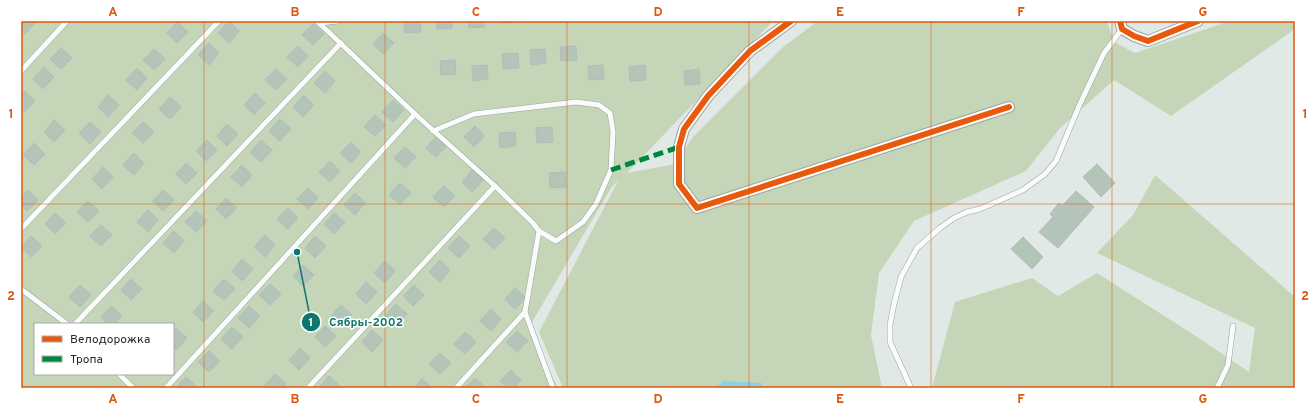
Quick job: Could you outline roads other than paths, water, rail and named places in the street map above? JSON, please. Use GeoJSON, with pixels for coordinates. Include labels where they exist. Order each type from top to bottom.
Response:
{"type":"FeatureCollection","features":[{"type":"Feature","properties":{"kind":"street"},"geometry":{"type":"LineString","coordinates":[[791,21],[750,51],[708,96],[684,129],[679,147],[679,184],[698,208],[1010,107]]}},
{"type":"Feature","properties":{"kind":"street"},"geometry":{"type":"LineString","coordinates":[[1121,25],[1134,36],[1148,41],[1198,21]]}},
{"type":"Feature","properties":{"kind":"lane"},"geometry":{"type":"LineString","coordinates":[[21,71],[67,21]]}},
{"type":"Feature","properties":{"kind":"lane"},"geometry":{"type":"LineString","coordinates":[[21,229],[219,21]]}},
{"type":"Feature","properties":{"kind":"lane"},"geometry":{"type":"LineString","coordinates":[[318,22],[338,21]]}},
{"type":"Feature","properties":{"kind":"lane"},"geometry":{"type":"LineString","coordinates":[[318,22],[433,131],[495,186],[533,223],[539,231],[556,240],[583,222],[596,204],[611,170],[613,132],[610,113],[599,105],[576,102],[474,114],[433,131]]}},
{"type":"Feature","properties":{"kind":"lane"},"geometry":{"type":"LineString","coordinates":[[911,388],[890,342],[890,325],[901,277],[917,248],[954,218],[966,212],[980,209],[1023,190],[1045,174],[1056,161],[1078,108],[1104,53],[1121,25]]}},
{"type":"Feature","properties":{"kind":"lane"},"geometry":{"type":"LineString","coordinates":[[77,323],[341,43]]}},
{"type":"Feature","properties":{"kind":"lane"},"geometry":{"type":"LineString","coordinates":[[166,388],[415,114]]}},
{"type":"Feature","properties":{"kind":"lane"},"geometry":{"type":"LineString","coordinates":[[308,388],[495,186]]}},
{"type":"Feature","properties":{"kind":"lane"},"geometry":{"type":"LineString","coordinates":[[539,231],[525,312],[553,388]]}},
{"type":"Feature","properties":{"kind":"lane"},"geometry":{"type":"LineString","coordinates":[[21,289],[66,323]]}},
{"type":"Feature","properties":{"kind":"lane"},"geometry":{"type":"LineString","coordinates":[[456,388],[525,312]]}},
{"type":"Feature","properties":{"kind":"lane"},"geometry":{"type":"LineString","coordinates":[[1217,388],[1228,365],[1233,326]]}},
{"type":"Feature","properties":{"kind":"lane"},"geometry":{"type":"LineString","coordinates":[[119,375],[133,388]]}},
{"type":"Feature","properties":{"kind":"water"},"geometry":{"type":"Polygon","coordinates":[[[723,381],[762,383],[762,388],[716,388],[723,381]]]}},
{"type":"Feature","properties":{"kind":"place","name":"Сябры-2002"},"geometry":{"type":"Point","coordinates":[297,252]}}]}
